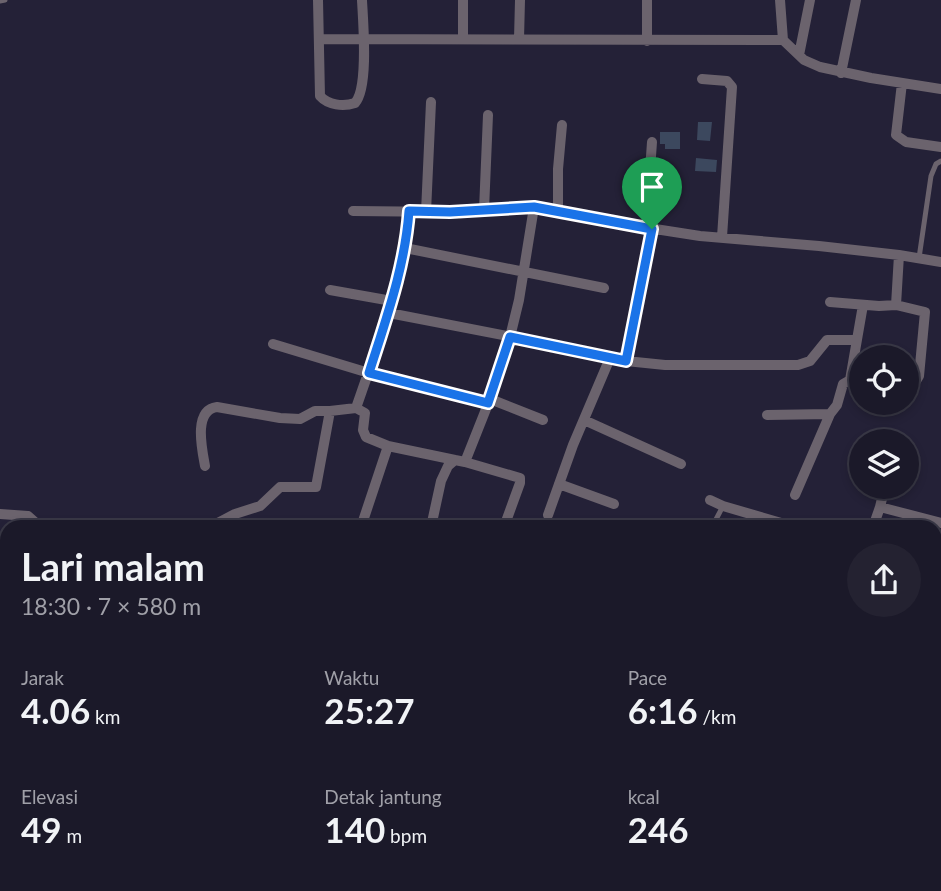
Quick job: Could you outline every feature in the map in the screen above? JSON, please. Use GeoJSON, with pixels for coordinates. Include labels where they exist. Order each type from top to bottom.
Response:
{"type":"FeatureCollection","features":[{"type":"Feature","properties":{"kind":"street"},"geometry":{"type":"LineString","coordinates":[[318,0],[320,96],[328,102],[342,105],[355,103],[361,95],[364,38],[362,0]]}},
{"type":"Feature","properties":{"kind":"street"},"geometry":{"type":"LineString","coordinates":[[463,0],[463,39]]}},
{"type":"Feature","properties":{"kind":"street"},"geometry":{"type":"LineString","coordinates":[[519,39],[520,0]]}},
{"type":"Feature","properties":{"kind":"street"},"geometry":{"type":"LineString","coordinates":[[647,0],[647,41]]}},
{"type":"Feature","properties":{"kind":"street"},"geometry":{"type":"LineString","coordinates":[[780,0],[783,40],[813,65],[941,89]]}},
{"type":"Feature","properties":{"kind":"street"},"geometry":{"type":"LineString","coordinates":[[799,55],[810,0]]}},
{"type":"Feature","properties":{"kind":"street"},"geometry":{"type":"LineString","coordinates":[[841,72],[856,0]]}},
{"type":"Feature","properties":{"kind":"street"},"geometry":{"type":"LineString","coordinates":[[319,39],[783,40]]}},
{"type":"Feature","properties":{"kind":"street"},"geometry":{"type":"LineString","coordinates":[[702,79],[727,81],[732,87],[722,237]]}},
{"type":"Feature","properties":{"kind":"street"},"geometry":{"type":"LineString","coordinates":[[902,83],[896,135],[906,142],[941,147]]}},
{"type":"Feature","properties":{"kind":"street"},"geometry":{"type":"LineString","coordinates":[[426,212],[431,102]]}},
{"type":"Feature","properties":{"kind":"street"},"geometry":{"type":"LineString","coordinates":[[484,210],[488,115]]}},
{"type":"Feature","properties":{"kind":"street"},"geometry":{"type":"LineString","coordinates":[[558,213],[562,125]]}},
{"type":"Feature","properties":{"kind":"street"},"geometry":{"type":"LineString","coordinates":[[626,361],[649,229],[652,142]]}},
{"type":"Feature","properties":{"kind":"street"},"geometry":{"type":"LineString","coordinates":[[433,520],[444,473],[460,461],[489,401],[510,337],[534,207]]}},
{"type":"Feature","properties":{"kind":"street"},"geometry":{"type":"LineString","coordinates":[[353,211],[426,212],[534,207],[649,229],[899,255],[941,262]]}},
{"type":"Feature","properties":{"kind":"street"},"geometry":{"type":"LineString","coordinates":[[356,408],[389,313],[405,248],[409,211]]}},
{"type":"Feature","properties":{"kind":"street"},"geometry":{"type":"LineString","coordinates":[[405,248],[604,288]]}},
{"type":"Feature","properties":{"kind":"street"},"geometry":{"type":"LineString","coordinates":[[896,304],[899,255]]}},
{"type":"Feature","properties":{"kind":"street"},"geometry":{"type":"LineString","coordinates":[[330,289],[392,301]]}},
{"type":"Feature","properties":{"kind":"street"},"geometry":{"type":"LineString","coordinates":[[830,302],[896,304],[922,310],[926,317],[919,376]]}},
{"type":"Feature","properties":{"kind":"street"},"geometry":{"type":"LineString","coordinates":[[857,345],[863,305]]}},
{"type":"Feature","properties":{"kind":"street"},"geometry":{"type":"LineString","coordinates":[[389,313],[610,358],[665,365],[798,365],[810,361],[827,340],[857,340]]}},
{"type":"Feature","properties":{"kind":"street"},"geometry":{"type":"LineString","coordinates":[[273,344],[369,373],[489,401],[542,419]]}},
{"type":"Feature","properties":{"kind":"street"},"geometry":{"type":"LineString","coordinates":[[548,515],[610,358]]}},
{"type":"Feature","properties":{"kind":"street"},"geometry":{"type":"LineString","coordinates":[[795,495],[830,414],[837,405],[843,384],[849,382]]}},
{"type":"Feature","properties":{"kind":"street"},"geometry":{"type":"LineString","coordinates":[[205,466],[201,443],[203,416],[210,408],[300,419],[315,411],[356,408],[365,413],[363,430],[366,437],[388,446],[460,461],[520,478],[507,520]]}},
{"type":"Feature","properties":{"kind":"street"},"geometry":{"type":"LineString","coordinates":[[224,520],[260,506],[280,486],[316,487],[330,411]]}},
{"type":"Feature","properties":{"kind":"street"},"geometry":{"type":"LineString","coordinates":[[767,415],[830,414]]}},
{"type":"Feature","properties":{"kind":"street"},"geometry":{"type":"LineString","coordinates":[[584,420],[681,464]]}},
{"type":"Feature","properties":{"kind":"street"},"geometry":{"type":"LineString","coordinates":[[363,520],[388,446]]}},
{"type":"Feature","properties":{"kind":"street"},"geometry":{"type":"LineString","coordinates":[[559,484],[614,505]]}},
{"type":"Feature","properties":{"kind":"street"},"geometry":{"type":"LineString","coordinates":[[875,520],[882,499]]}},
{"type":"Feature","properties":{"kind":"street"},"geometry":{"type":"LineString","coordinates":[[710,500],[758,520]]}},
{"type":"Feature","properties":{"kind":"street"},"geometry":{"type":"LineString","coordinates":[[880,507],[930,520]]}},
{"type":"Feature","properties":{"kind":"street"},"geometry":{"type":"LineString","coordinates":[[0,514],[28,516],[33,520]]}},
{"type":"Feature","properties":{"kind":"lane"},"geometry":{"type":"LineString","coordinates":[[919,259],[931,176],[936,164],[941,161]]}},
{"type":"Feature","properties":{"kind":"lane"},"geometry":{"type":"LineString","coordinates":[[716,520],[723,506]]}},
{"type":"Feature","properties":{"kind":"building"},"geometry":{"type":"Polygon","coordinates":[[[698,122],[712,122],[710,141],[697,140],[698,122]]]}},
{"type":"Feature","properties":{"kind":"building"},"geometry":{"type":"Polygon","coordinates":[[[660,132],[680,132],[680,149],[665,149],[665,144],[660,144],[660,132]]]}},
{"type":"Feature","properties":{"kind":"building"},"geometry":{"type":"Polygon","coordinates":[[[696,158],[717,160],[716,172],[695,171],[696,158]]]}},
{"type":"Feature","properties":{"kind":"route"},"geometry":{"type":"LineString","coordinates":[[534,207],[652,229],[626,361],[510,337],[488,403],[369,373],[399,275],[409,211],[450,212],[534,207]]}}]}
